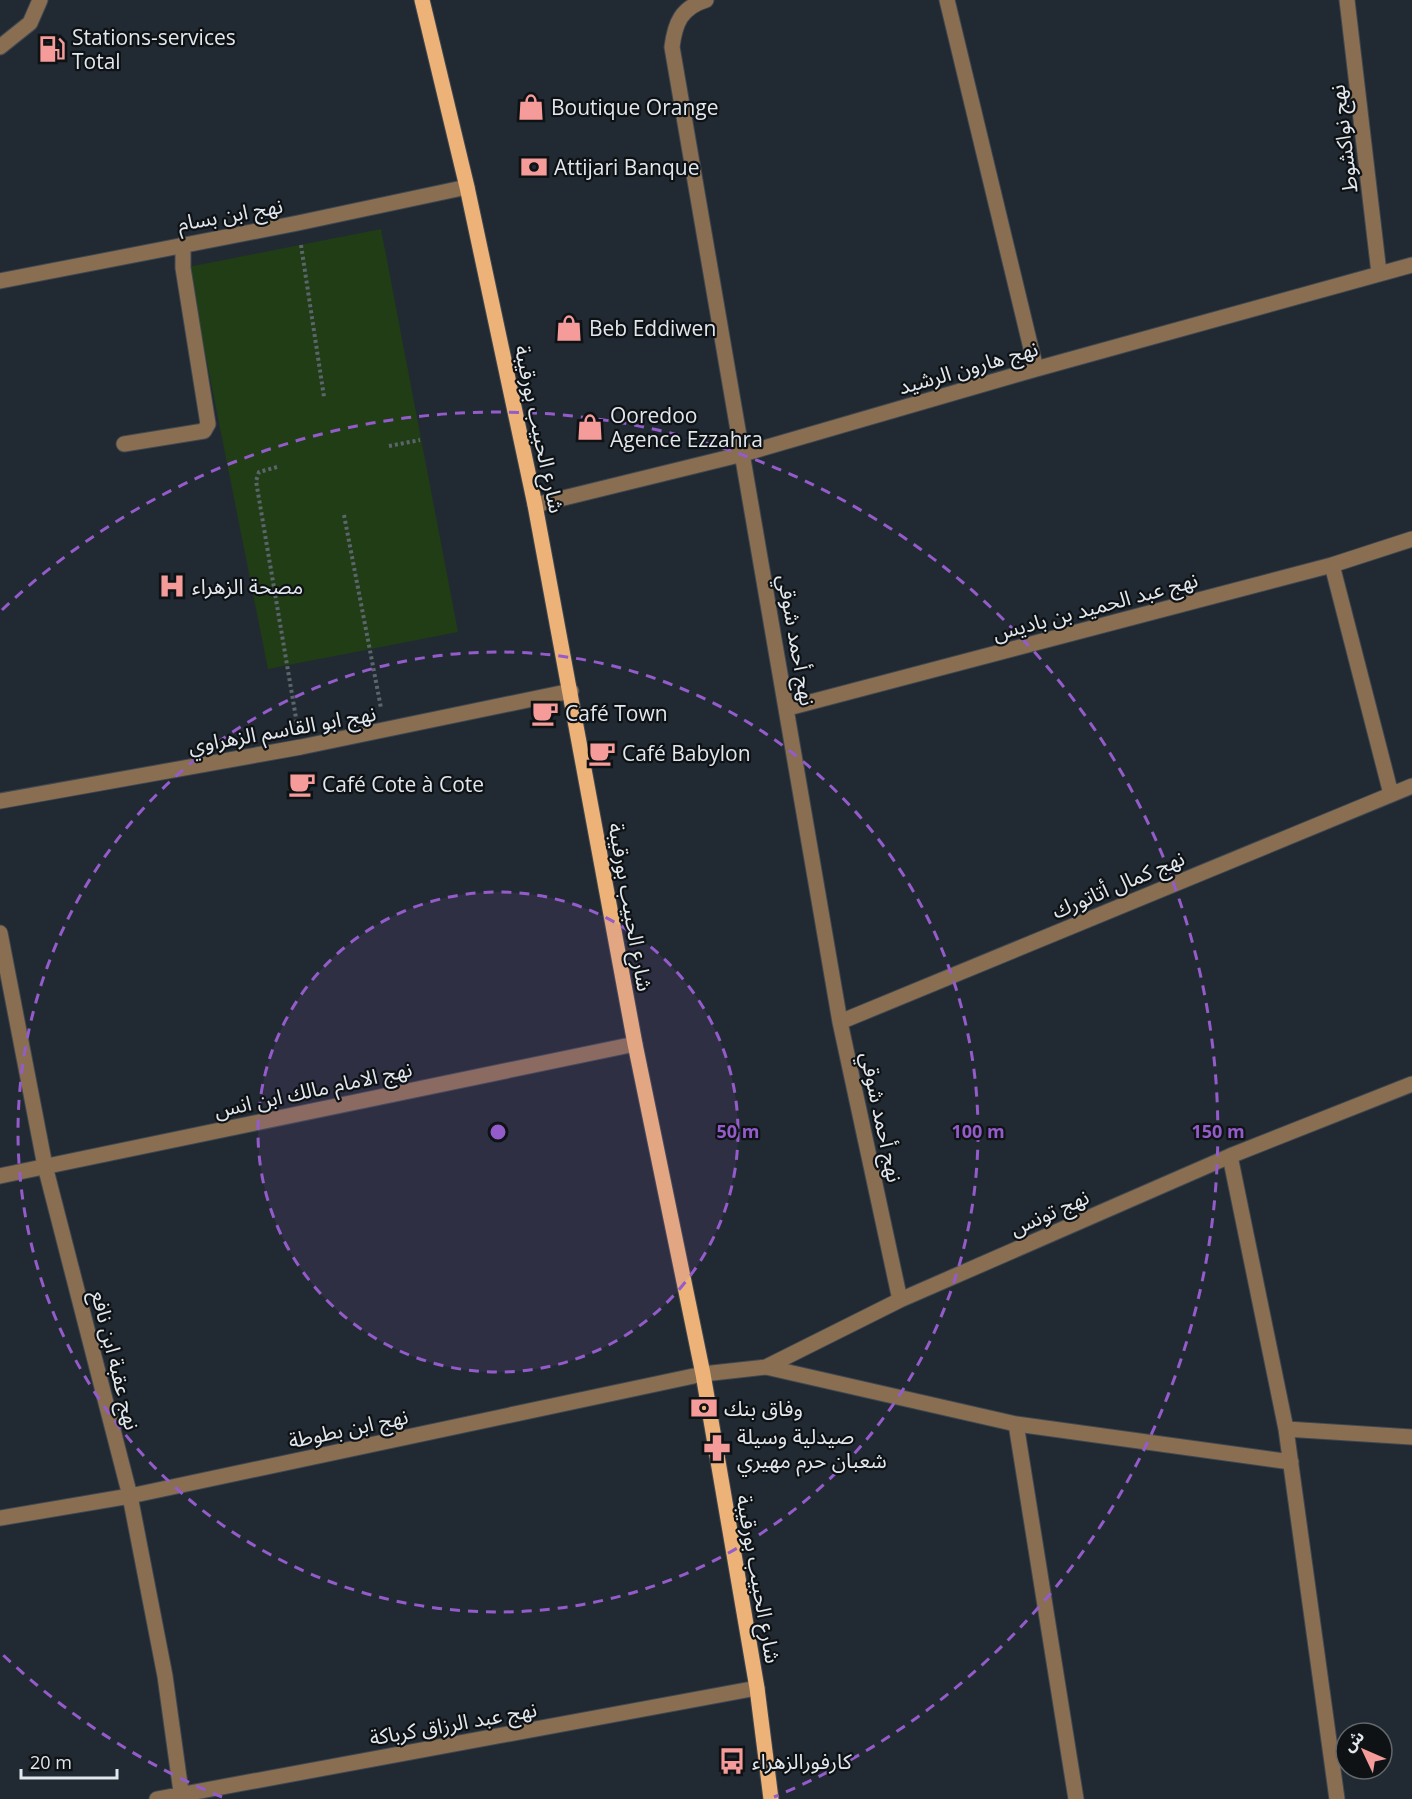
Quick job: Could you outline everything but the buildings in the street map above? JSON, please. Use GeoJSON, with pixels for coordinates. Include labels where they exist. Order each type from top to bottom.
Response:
{"type":"FeatureCollection","features":[{"type":"Feature","properties":{"kind":"main road","name":"شارع الحبيب بورقيبة"},"geometry":{"type":"LineString","coordinates":[[422,0],[467,187],[535,505],[635,1044],[703,1374],[757,1688],[771,1799]]}},
{"type":"Feature","properties":{"kind":"main road","name":"شارع الحبيب بورقيبة"},"geometry":{"type":"LineString","coordinates":[[429,26],[430,0]]}},
{"type":"Feature","properties":{"kind":"street"},"geometry":{"type":"LineString","coordinates":[[0,47],[30,24],[40,0]]}},
{"type":"Feature","properties":{"kind":"street","name":"نهج أحمد شوقي"},"geometry":{"type":"LineString","coordinates":[[706,0],[685,12],[675,26],[672,47],[788,708],[840,1022],[900,1300]]}},
{"type":"Feature","properties":{"kind":"street"},"geometry":{"type":"LineString","coordinates":[[947,0],[1036,369]]}},
{"type":"Feature","properties":{"kind":"street","name":"نهج نواكشوط"},"geometry":{"type":"LineString","coordinates":[[1347,0],[1379,273]]}},
{"type":"Feature","properties":{"kind":"street","name":"نهج ابن بسام"},"geometry":{"type":"LineString","coordinates":[[0,281],[298,223],[467,187]]}},
{"type":"Feature","properties":{"kind":"street"},"geometry":{"type":"LineString","coordinates":[[124,444],[204,431],[208,424],[183,268],[183,244]]}},
{"type":"Feature","properties":{"kind":"street","name":"نهج هارون الرشيد"},"geometry":{"type":"LineString","coordinates":[[535,505],[742,454],[1036,369],[1412,265]]}},
{"type":"Feature","properties":{"kind":"street","name":"نهج عبد الحميد بن باديس"},"geometry":{"type":"LineString","coordinates":[[788,708],[1332,565],[1412,539]]}},
{"type":"Feature","properties":{"kind":"street"},"geometry":{"type":"LineString","coordinates":[[1332,565],[1391,794]]}},
{"type":"Feature","properties":{"kind":"street","name":"نهج ابو القاسم الزهراوي"},"geometry":{"type":"LineString","coordinates":[[0,801],[385,731],[571,691]]}},
{"type":"Feature","properties":{"kind":"street","name":"نهج كمال أتاتورك"},"geometry":{"type":"LineString","coordinates":[[840,1022],[1412,786]]}},
{"type":"Feature","properties":{"kind":"street","name":"نهج عقبة ابن نافع"},"geometry":{"type":"LineString","coordinates":[[0,933],[45,1166],[130,1496],[165,1676],[182,1796]]}},
{"type":"Feature","properties":{"kind":"street","name":"نهج الامام مالك ابن انس"},"geometry":{"type":"LineString","coordinates":[[0,1176],[635,1044]]}},
{"type":"Feature","properties":{"kind":"street","name":"نهج تونس"},"geometry":{"type":"LineString","coordinates":[[703,1374],[766,1367],[900,1300],[1230,1156],[1412,1084]]}},
{"type":"Feature","properties":{"kind":"street"},"geometry":{"type":"LineString","coordinates":[[1230,1156],[1286,1429],[1337,1799]]}},
{"type":"Feature","properties":{"kind":"street"},"geometry":{"type":"LineString","coordinates":[[766,1367],[1016,1424],[1291,1462]]}},
{"type":"Feature","properties":{"kind":"street","name":"نهج ابن بطوطة"},"geometry":{"type":"LineString","coordinates":[[0,1518],[130,1496],[703,1374]]}},
{"type":"Feature","properties":{"kind":"street"},"geometry":{"type":"LineString","coordinates":[[1016,1424],[1076,1799]]}},
{"type":"Feature","properties":{"kind":"street"},"geometry":{"type":"LineString","coordinates":[[1286,1429],[1412,1437]]}},
{"type":"Feature","properties":{"kind":"street","name":"نهج عبد الرزاق كرباكة"},"geometry":{"type":"LineString","coordinates":[[157,1799],[757,1688]]}},
{"type":"Feature","properties":{"kind":"path"},"geometry":{"type":"LineString","coordinates":[[298,223],[324,397]]}},
{"type":"Feature","properties":{"kind":"path"},"geometry":{"type":"LineString","coordinates":[[389,446],[420,440]]}},
{"type":"Feature","properties":{"kind":"path"},"geometry":{"type":"LineString","coordinates":[[277,467],[259,472],[256,481],[301,747]]}},
{"type":"Feature","properties":{"kind":"path"},"geometry":{"type":"LineString","coordinates":[[344,514],[385,731]]}},
{"type":"Feature","properties":{"kind":"green space"},"geometry":{"type":"Polygon","coordinates":[[[381,229],[458,632],[268,669],[188,267],[381,229]]]}},
{"type":"Feature","properties":{"kind":"place","name":"Stations-services Total"},"geometry":{"type":"Point","coordinates":[52,49]}},
{"type":"Feature","properties":{"kind":"place","name":"Boutique Orange"},"geometry":{"type":"Point","coordinates":[531,107]}},
{"type":"Feature","properties":{"kind":"place","name":"Attijari Banque"},"geometry":{"type":"Point","coordinates":[534,167]}},
{"type":"Feature","properties":{"kind":"place","name":"Beb Eddiwen"},"geometry":{"type":"Point","coordinates":[569,328]}},
{"type":"Feature","properties":{"kind":"place","name":"Ooredoo Agence Ezzahra"},"geometry":{"type":"Point","coordinates":[590,427]}},
{"type":"Feature","properties":{"kind":"place","name":"مصحة الزهراء"},"geometry":{"type":"Point","coordinates":[172,586]}},
{"type":"Feature","properties":{"kind":"place","name":"Café Town"},"geometry":{"type":"Point","coordinates":[545,713]}},
{"type":"Feature","properties":{"kind":"place","name":"Café Babylon"},"geometry":{"type":"Point","coordinates":[602,753]}},
{"type":"Feature","properties":{"kind":"place","name":"Café Cote à Cote"},"geometry":{"type":"Point","coordinates":[302,784]}},
{"type":"Feature","properties":{"kind":"place","name":"وفاق بنك"},"geometry":{"type":"Point","coordinates":[704,1408]}},
{"type":"Feature","properties":{"kind":"place","name":"صيدلية وسيلة شعبان حرم مهيري"},"geometry":{"type":"Point","coordinates":[717,1448]}},
{"type":"Feature","properties":{"kind":"place","name":"كارفورالزهراء"},"geometry":{"type":"Point","coordinates":[732,1761]}}]}
